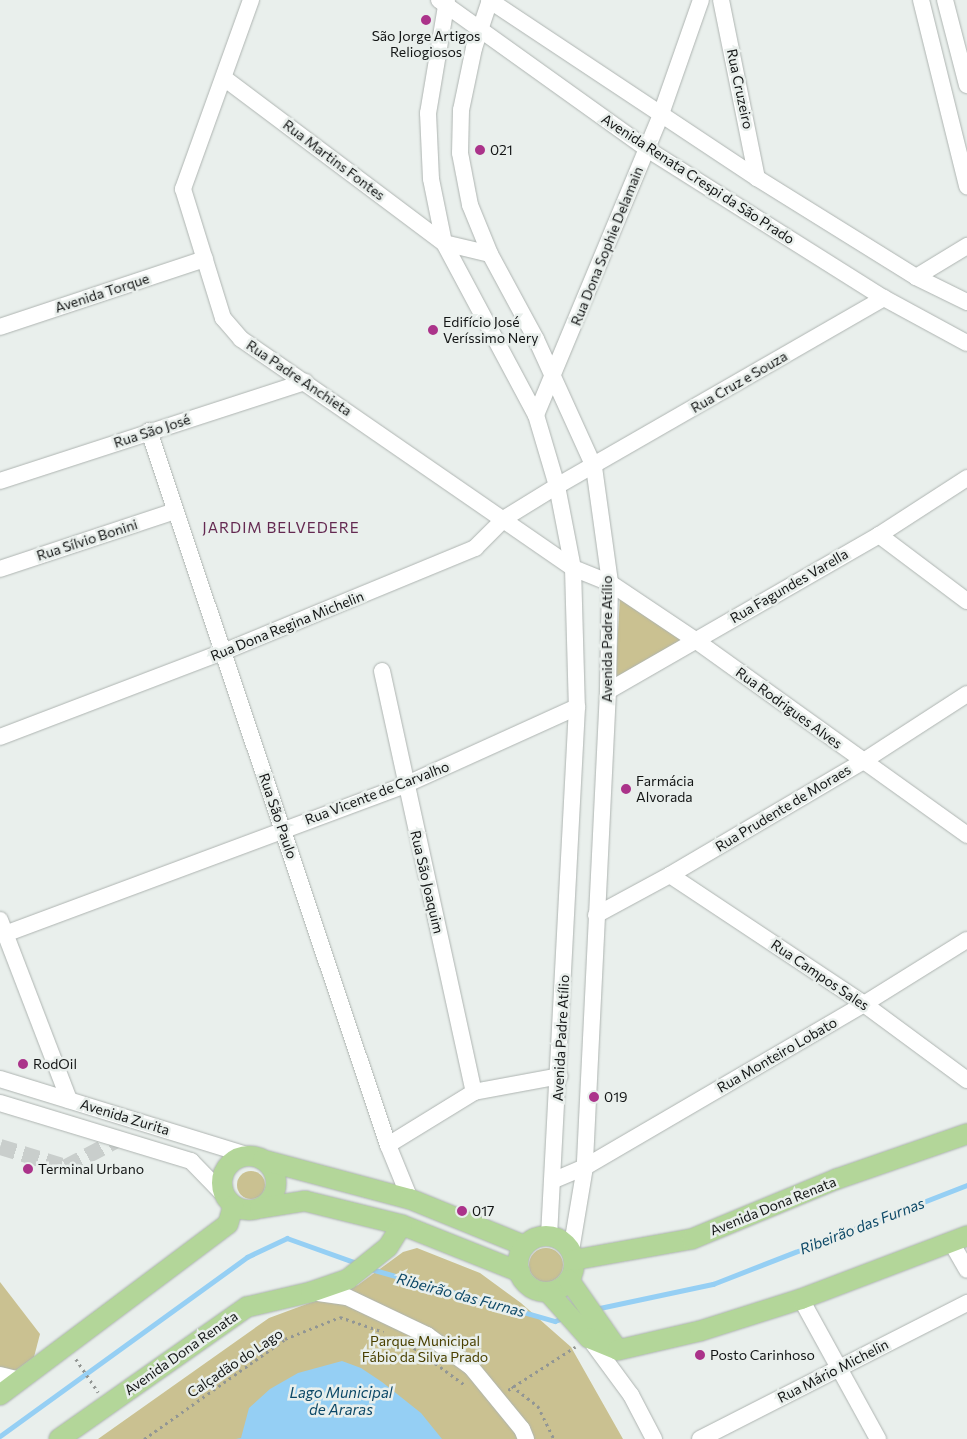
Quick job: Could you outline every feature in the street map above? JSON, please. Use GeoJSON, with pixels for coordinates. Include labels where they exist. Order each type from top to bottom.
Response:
{"type":"FeatureCollection","features":[{"type":"Feature","properties":{"kind":"main road","name":"Avenida Dona Renata"},"geometry":{"type":"LineString","coordinates":[[573,1256],[692,1239],[837,1179],[967,1134]]}},
{"type":"Feature","properties":{"kind":"main road"},"geometry":{"type":"LineString","coordinates":[[256,1158],[274,1172],[276,1180],[273,1197],[260,1208]]}},
{"type":"Feature","properties":{"kind":"main road"},"geometry":{"type":"LineString","coordinates":[[228,1208],[222,1178],[226,1169],[232,1162],[256,1158],[410,1200],[525,1246]]}},
{"type":"Feature","properties":{"kind":"main road"},"geometry":{"type":"LineString","coordinates":[[0,1395],[228,1208],[246,1210],[305,1200],[402,1225],[520,1272]]}},
{"type":"Feature","properties":{"kind":"main road","name":"Avenida Dona Renata"},"geometry":{"type":"LineString","coordinates":[[59,1439],[247,1307],[311,1292],[348,1279],[388,1247],[402,1225]]}},
{"type":"Feature","properties":{"kind":"main road"},"geometry":{"type":"LineString","coordinates":[[549,1236],[566,1244],[573,1256],[569,1280],[556,1290],[548,1292],[530,1287],[520,1272],[518,1263],[525,1246],[540,1237],[549,1236]]}},
{"type":"Feature","properties":{"kind":"main road"},"geometry":{"type":"LineString","coordinates":[[548,1292],[589,1338],[618,1350],[700,1331],[801,1299],[959,1239]]}},
{"type":"Feature","properties":{"kind":"main road"},"geometry":{"type":"LineString","coordinates":[[569,1280],[618,1350]]}},
{"type":"Feature","properties":{"kind":"street","name":"Rua Padre Anchieta"},"geometry":{"type":"LineString","coordinates":[[251,0],[183,189],[223,318],[241,339],[505,518],[573,568],[610,583]]}},
{"type":"Feature","properties":{"kind":"street"},"geometry":{"type":"LineString","coordinates":[[490,0],[757,178],[916,277],[967,302]]}},
{"type":"Feature","properties":{"kind":"street","name":"Avenida Padre Atílio"},"geometry":{"type":"LineString","coordinates":[[490,0],[461,110],[460,153],[470,206],[490,254],[536,339],[552,379],[594,467],[610,583],[608,691],[585,1166],[573,1256]]}},
{"type":"Feature","properties":{"kind":"street","name":"Rua Dona Sophie Delamain"},"geometry":{"type":"LineString","coordinates":[[536,415],[661,114],[702,0]]}},
{"type":"Feature","properties":{"kind":"street","name":"Rua Cruzeiro"},"geometry":{"type":"LineString","coordinates":[[720,0],[757,178]]}},
{"type":"Feature","properties":{"kind":"street"},"geometry":{"type":"LineString","coordinates":[[921,0],[967,186]]}},
{"type":"Feature","properties":{"kind":"street"},"geometry":{"type":"LineString","coordinates":[[945,0],[967,85]]}},
{"type":"Feature","properties":{"kind":"street","name":"Avenida Padre Atílio"},"geometry":{"type":"LineString","coordinates":[[444,2],[428,113],[430,179],[444,243],[536,415],[557,486],[573,568],[577,708],[560,1076],[549,1236]]}},
{"type":"Feature","properties":{"kind":"street","name":"Avenida Renata Crespi da São Prado"},"geometry":{"type":"LineString","coordinates":[[444,2],[481,32],[647,149],[884,298],[967,343]]}},
{"type":"Feature","properties":{"kind":"street","name":"Rua Martins Fontes"},"geometry":{"type":"LineString","coordinates":[[224,78],[444,243]]}},
{"type":"Feature","properties":{"kind":"street"},"geometry":{"type":"LineString","coordinates":[[444,243],[490,254]]}},
{"type":"Feature","properties":{"kind":"street"},"geometry":{"type":"LineString","coordinates":[[916,277],[967,246]]}},
{"type":"Feature","properties":{"kind":"street","name":"Avenida Torque"},"geometry":{"type":"LineString","coordinates":[[0,327],[205,259]]}},
{"type":"Feature","properties":{"kind":"street","name":"Rua Cruz e Souza"},"geometry":{"type":"LineString","coordinates":[[557,486],[594,467],[884,298]]}},
{"type":"Feature","properties":{"kind":"street","name":"Rua São José"},"geometry":{"type":"LineString","coordinates":[[0,481],[149,431],[305,382]]}},
{"type":"Feature","properties":{"kind":"street","name":"Rua São Paulo"},"geometry":{"type":"LineString","coordinates":[[149,431],[388,1145],[410,1200]]}},
{"type":"Feature","properties":{"kind":"street","name":"Rua Fagundes Varella"},"geometry":{"type":"LineString","coordinates":[[608,691],[879,535],[967,478]]}},
{"type":"Feature","properties":{"kind":"street","name":"Rua Dona Regina Michelin"},"geometry":{"type":"LineString","coordinates":[[0,737],[223,652],[461,555],[483,541],[505,518],[557,486]]}},
{"type":"Feature","properties":{"kind":"street","name":"Rua Sílvio Bonini"},"geometry":{"type":"LineString","coordinates":[[0,569],[175,511]]}},
{"type":"Feature","properties":{"kind":"street"},"geometry":{"type":"LineString","coordinates":[[879,535],[967,601]]}},
{"type":"Feature","properties":{"kind":"street","name":"Rua Rodrigues Alves"},"geometry":{"type":"LineString","coordinates":[[610,583],[696,640],[862,762],[967,835]]}},
{"type":"Feature","properties":{"kind":"street","name":"Rua São Joaquim"},"geometry":{"type":"LineString","coordinates":[[382,671],[405,785],[474,1092]]}},
{"type":"Feature","properties":{"kind":"street","name":"Rua Prudente de Moraes"},"geometry":{"type":"LineString","coordinates":[[596,915],[670,875],[862,762],[967,694]]}},
{"type":"Feature","properties":{"kind":"street","name":"Rua Vicente de Carvalho"},"geometry":{"type":"LineString","coordinates":[[3,927],[283,830],[405,785],[577,708]]}},
{"type":"Feature","properties":{"kind":"street","name":"Rua Campos Sales"},"geometry":{"type":"LineString","coordinates":[[670,875],[864,1004],[967,1080]]}},
{"type":"Feature","properties":{"kind":"street"},"geometry":{"type":"LineString","coordinates":[[3,927],[69,1100]]}},
{"type":"Feature","properties":{"kind":"street","name":"Rua Monteiro Lobato"},"geometry":{"type":"LineString","coordinates":[[552,1181],[585,1166],[864,1004],[967,940]]}},
{"type":"Feature","properties":{"kind":"street"},"geometry":{"type":"LineString","coordinates":[[388,1145],[474,1092],[560,1076]]}},
{"type":"Feature","properties":{"kind":"street","name":"Avenida Zurita"},"geometry":{"type":"LineString","coordinates":[[0,1080],[256,1158]]}},
{"type":"Feature","properties":{"kind":"street","name":"Avenida Zurita"},"geometry":{"type":"LineString","coordinates":[[0,1103],[192,1161],[228,1208]]}},
{"type":"Feature","properties":{"kind":"street"},"geometry":{"type":"LineString","coordinates":[[959,1239],[967,1270]]}},
{"type":"Feature","properties":{"kind":"street"},"geometry":{"type":"LineString","coordinates":[[311,1292],[347,1297],[427,1335],[471,1367],[522,1430],[526,1439]]}},
{"type":"Feature","properties":{"kind":"street"},"geometry":{"type":"LineString","coordinates":[[801,1299],[878,1439]]}},
{"type":"Feature","properties":{"kind":"street","name":"Rua Mário Michelin"},"geometry":{"type":"LineString","coordinates":[[700,1439],[967,1302]]}},
{"type":"Feature","properties":{"kind":"street"},"geometry":{"type":"LineString","coordinates":[[589,1338],[631,1395],[654,1439]]}},
{"type":"Feature","properties":{"kind":"street"},"geometry":{"type":"LineString","coordinates":[[618,1350],[631,1395]]}},
{"type":"Feature","properties":{"kind":"street"},"geometry":{"type":"LineString","coordinates":[[0,1375],[20,1380]]}},
{"type":"Feature","properties":{"kind":"path","name":"Calçadão do Lago"},"geometry":{"type":"LineString","coordinates":[[144,1439],[284,1339],[340,1318],[391,1335]]}},
{"type":"Feature","properties":{"kind":"path"},"geometry":{"type":"LineString","coordinates":[[498,1400],[512,1386],[589,1338]]}},
{"type":"Feature","properties":{"kind":"path"},"geometry":{"type":"LineString","coordinates":[[407,1343],[470,1389]]}},
{"type":"Feature","properties":{"kind":"path"},"geometry":{"type":"LineString","coordinates":[[75,1358],[94,1387]]}},
{"type":"Feature","properties":{"kind":"path"},"geometry":{"type":"LineString","coordinates":[[512,1386],[538,1406],[554,1439]]}},
{"type":"Feature","properties":{"kind":"green space"},"geometry":{"type":"Polygon","coordinates":[[[620,598],[685,641],[615,680],[620,598]]]}},
{"type":"Feature","properties":{"kind":"green space"},"geometry":{"type":"Polygon","coordinates":[[[251,1171],[261,1175],[265,1185],[261,1195],[251,1199],[241,1195],[237,1185],[241,1175],[251,1171]]]}},
{"type":"Feature","properties":{"kind":"green space","name":"Parque Municipal Fábio da Silva Prado"},"geometry":{"type":"Polygon","coordinates":[[[417,1248],[480,1273],[521,1303],[571,1347],[623,1439],[98,1439],[269,1318],[358,1285],[403,1252],[417,1248]]]}},
{"type":"Feature","properties":{"kind":"green space"},"geometry":{"type":"Polygon","coordinates":[[[546,1248],[553,1249],[558,1253],[562,1258],[562,1272],[558,1277],[553,1281],[546,1282],[539,1281],[534,1277],[530,1272],[529,1265],[530,1258],[534,1253],[539,1249],[546,1248]]]}},
{"type":"Feature","properties":{"kind":"green space"},"geometry":{"type":"Polygon","coordinates":[[[0,1282],[40,1334],[34,1357],[0,1382],[0,1282]]]}},
{"type":"Feature","properties":{"kind":"water","name":"Lago Municipal de Araras"},"geometry":{"type":"Polygon","coordinates":[[[342,1361],[361,1368],[382,1382],[421,1413],[442,1439],[236,1439],[241,1438],[249,1408],[270,1389],[298,1373],[342,1361]]]}},
{"type":"Feature","properties":{"kind":"waterway","name":"Ribeirão das Furnas"},"geometry":{"type":"LineString","coordinates":[[595,1309],[713,1284],[967,1185]]}},
{"type":"Feature","properties":{"kind":"waterway","name":"Ribeirão das Furnas"},"geometry":{"type":"LineString","coordinates":[[0,1436],[247,1257],[287,1238],[357,1263]]}},
{"type":"Feature","properties":{"kind":"waterway","name":"Ribeirão das Furnas"},"geometry":{"type":"LineString","coordinates":[[371,1269],[555,1321],[563,1318]]}},
{"type":"Feature","properties":{"kind":"tunnel"},"geometry":{"type":"LineString","coordinates":[[0,1147],[66,1167],[119,1139]]}},
{"type":"Feature","properties":{"kind":"place","name":"São Jorge Artigos Reliogiosos"},"geometry":{"type":"Point","coordinates":[426,20]}},
{"type":"Feature","properties":{"kind":"place","name":"021"},"geometry":{"type":"Point","coordinates":[480,150]}},
{"type":"Feature","properties":{"kind":"place","name":"Edifício José Veríssimo Nery"},"geometry":{"type":"Point","coordinates":[433,330]}},
{"type":"Feature","properties":{"kind":"place","name":"Farmácia Alvorada"},"geometry":{"type":"Point","coordinates":[626,789]}},
{"type":"Feature","properties":{"kind":"place","name":"RodOil"},"geometry":{"type":"Point","coordinates":[23,1064]}},
{"type":"Feature","properties":{"kind":"place","name":"019"},"geometry":{"type":"Point","coordinates":[594,1097]}},
{"type":"Feature","properties":{"kind":"place","name":"Terminal Urbano"},"geometry":{"type":"Point","coordinates":[28,1169]}},
{"type":"Feature","properties":{"kind":"place","name":"017"},"geometry":{"type":"Point","coordinates":[462,1211]}},
{"type":"Feature","properties":{"kind":"place","name":"Posto Carinhoso"},"geometry":{"type":"Point","coordinates":[700,1355]}},
{"type":"Feature","properties":{"kind":"district","name":"JARDIM BELVEDERE"},"geometry":{"type":"Point","coordinates":[281,528]}}]}
